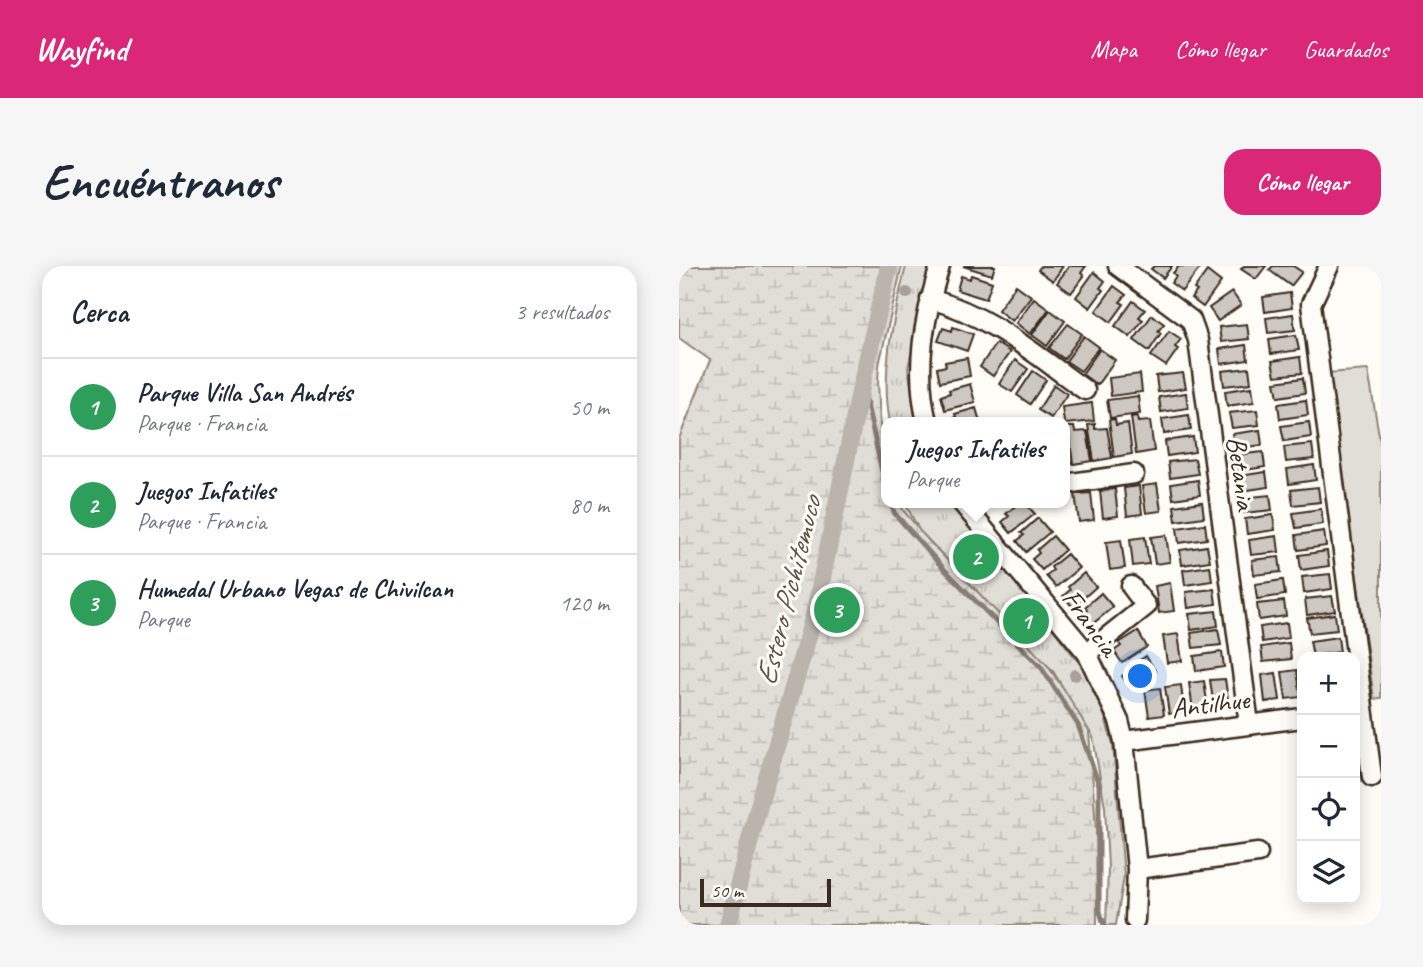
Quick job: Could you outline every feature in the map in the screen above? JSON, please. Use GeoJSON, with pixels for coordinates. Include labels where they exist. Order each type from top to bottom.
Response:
{"type":"FeatureCollection","features":[{"type":"Feature","properties":{"kind":"street"},"geometry":{"type":"LineString","coordinates":[[926,417],[922,398],[921,342],[940,266]]}},
{"type":"Feature","properties":{"kind":"street","name":"Betania"},"geometry":{"type":"LineString","coordinates":[[1118,266],[1191,320],[1198,340],[1249,724]]}},
{"type":"Feature","properties":{"kind":"street"},"geometry":{"type":"LineString","coordinates":[[1329,266],[1311,304],[1367,711],[1372,776]]}},
{"type":"Feature","properties":{"kind":"street"},"geometry":{"type":"LineString","coordinates":[[930,299],[946,303],[991,323],[1086,390]]}},
{"type":"Feature","properties":{"kind":"street"},"geometry":{"type":"LineString","coordinates":[[1070,483],[1134,474]]}},
{"type":"Feature","properties":{"kind":"street","name":"Francia"},"geometry":{"type":"LineString","coordinates":[[967,508],[1087,653],[1119,721],[1124,741],[1137,869],[1135,920]]}},
{"type":"Feature","properties":{"kind":"street"},"geometry":{"type":"LineString","coordinates":[[1087,653],[1146,606],[1131,586]]}},
{"type":"Feature","properties":{"kind":"street","name":"Antilhue"},"geometry":{"type":"LineString","coordinates":[[1124,741],[1297,719]]}},
{"type":"Feature","properties":{"kind":"street"},"geometry":{"type":"LineString","coordinates":[[1137,869],[1258,853]]}},
{"type":"Feature","properties":{"kind":"green space"},"geometry":{"type":"Polygon","coordinates":[[[679,266],[902,266],[879,365],[881,508],[902,508],[930,542],[1045,662],[1089,731],[1096,828],[1097,925],[679,925],[679,439],[710,360],[679,338],[679,266]]]}},
{"type":"Feature","properties":{"kind":"green space"},"geometry":{"type":"Polygon","coordinates":[[[906,266],[931,266],[908,368],[916,417],[889,417],[887,383],[893,324],[906,266]]]}},
{"type":"Feature","properties":{"kind":"green space"},"geometry":{"type":"Polygon","coordinates":[[[1368,370],[1381,447],[1381,698],[1374,699],[1328,373],[1368,370]]]}},
{"type":"Feature","properties":{"kind":"green space"},"geometry":{"type":"Polygon","coordinates":[[[908,508],[960,508],[1086,672],[1098,695],[1113,744],[1124,876],[1116,925],[1106,925],[1108,868],[1105,807],[1093,737],[1053,671],[919,530],[908,508]]]}},
{"type":"Feature","properties":{"kind":"building"},"geometry":{"type":"Polygon","coordinates":[[[963,266],[995,266],[992,275],[963,266]]]}},
{"type":"Feature","properties":{"kind":"building"},"geometry":{"type":"Polygon","coordinates":[[[1041,266],[1063,266],[1053,281],[1038,270],[1041,266]]]}},
{"type":"Feature","properties":{"kind":"building"},"geometry":{"type":"Polygon","coordinates":[[[1069,266],[1086,266],[1081,273],[1084,276],[1071,293],[1057,283],[1069,266]]]}},
{"type":"Feature","properties":{"kind":"building"},"geometry":{"type":"Polygon","coordinates":[[[1154,266],[1172,266],[1163,278],[1151,269],[1154,266]]]}},
{"type":"Feature","properties":{"kind":"building"},"geometry":{"type":"Polygon","coordinates":[[[1179,266],[1201,267],[1182,291],[1171,283],[1176,276],[1173,273],[1179,266]]]}},
{"type":"Feature","properties":{"kind":"building"},"geometry":{"type":"Polygon","coordinates":[[[1244,266],[1266,266],[1256,279],[1241,269],[1244,266]]]}},
{"type":"Feature","properties":{"kind":"building"},"geometry":{"type":"Polygon","coordinates":[[[1273,266],[1293,266],[1302,272],[1291,286],[1269,270],[1273,266]]]}},
{"type":"Feature","properties":{"kind":"building"},"geometry":{"type":"Polygon","coordinates":[[[1207,271],[1221,282],[1203,307],[1191,298],[1207,271]]]}},
{"type":"Feature","properties":{"kind":"building"},"geometry":{"type":"Polygon","coordinates":[[[1094,272],[1105,281],[1100,288],[1103,290],[1090,308],[1076,297],[1094,272]]]}},
{"type":"Feature","properties":{"kind":"building"},"geometry":{"type":"Polygon","coordinates":[[[971,275],[992,282],[986,299],[957,290],[961,276],[970,279],[971,275]]]}},
{"type":"Feature","properties":{"kind":"building"},"geometry":{"type":"Polygon","coordinates":[[[1016,285],[1031,296],[1012,321],[998,310],[1016,285]]]}},
{"type":"Feature","properties":{"kind":"building"},"geometry":{"type":"Polygon","coordinates":[[[1114,286],[1126,295],[1120,302],[1124,304],[1111,322],[1096,311],[1114,286]]]}},
{"type":"Feature","properties":{"kind":"building"},"geometry":{"type":"Polygon","coordinates":[[[1232,292],[1241,305],[1218,321],[1209,308],[1232,292]]]}},
{"type":"Feature","properties":{"kind":"building"},"geometry":{"type":"Polygon","coordinates":[[[1290,293],[1292,308],[1265,312],[1263,297],[1290,293]]]}},
{"type":"Feature","properties":{"kind":"building"},"geometry":{"type":"Polygon","coordinates":[[[1034,298],[1049,309],[1030,334],[1016,323],[1034,298]]]}},
{"type":"Feature","properties":{"kind":"building"},"geometry":{"type":"Polygon","coordinates":[[[1133,301],[1145,310],[1139,317],[1143,320],[1130,337],[1115,326],[1133,301]]]}},
{"type":"Feature","properties":{"kind":"building"},"geometry":{"type":"Polygon","coordinates":[[[1050,310],[1065,321],[1047,346],[1032,335],[1050,310]]]}},
{"type":"Feature","properties":{"kind":"building"},"geometry":{"type":"Polygon","coordinates":[[[1293,314],[1295,330],[1268,333],[1266,318],[1293,314]]]}},
{"type":"Feature","properties":{"kind":"building"},"geometry":{"type":"Polygon","coordinates":[[[1152,315],[1164,324],[1149,351],[1134,340],[1152,315]]]}},
{"type":"Feature","properties":{"kind":"building"},"geometry":{"type":"Polygon","coordinates":[[[1068,324],[1082,334],[1064,359],[1049,348],[1068,324]]]}},
{"type":"Feature","properties":{"kind":"building"},"geometry":{"type":"Polygon","coordinates":[[[1247,324],[1249,339],[1221,342],[1219,327],[1247,324]]]}},
{"type":"Feature","properties":{"kind":"building"},"geometry":{"type":"Polygon","coordinates":[[[953,327],[973,334],[967,351],[938,341],[943,328],[952,331],[953,327]]]}},
{"type":"Feature","properties":{"kind":"building"},"geometry":{"type":"Polygon","coordinates":[[[1169,331],[1181,339],[1175,347],[1178,349],[1166,366],[1151,356],[1169,331]]]}},
{"type":"Feature","properties":{"kind":"building"},"geometry":{"type":"Polygon","coordinates":[[[1296,335],[1299,350],[1271,354],[1269,339],[1296,335]]]}},
{"type":"Feature","properties":{"kind":"building"},"geometry":{"type":"Polygon","coordinates":[[[1084,336],[1099,347],[1081,371],[1066,361],[1084,336]]]}},
{"type":"Feature","properties":{"kind":"building"},"geometry":{"type":"Polygon","coordinates":[[[996,343],[1010,352],[993,376],[980,367],[996,343]]]}},
{"type":"Feature","properties":{"kind":"building"},"geometry":{"type":"Polygon","coordinates":[[[1246,345],[1248,360],[1221,364],[1219,349],[1246,345]]]}},
{"type":"Feature","properties":{"kind":"building"},"geometry":{"type":"Polygon","coordinates":[[[1100,349],[1115,360],[1097,385],[1082,374],[1100,349]]]}},
{"type":"Feature","properties":{"kind":"building"},"geometry":{"type":"Polygon","coordinates":[[[1300,357],[1302,373],[1275,376],[1272,361],[1300,357]]]}},
{"type":"Feature","properties":{"kind":"building"},"geometry":{"type":"Polygon","coordinates":[[[967,358],[970,376],[940,382],[937,368],[946,366],[945,362],[967,358]]]}},
{"type":"Feature","properties":{"kind":"building"},"geometry":{"type":"Polygon","coordinates":[[[1015,360],[1028,369],[1012,392],[999,384],[1015,360]]]}},
{"type":"Feature","properties":{"kind":"building"},"geometry":{"type":"Polygon","coordinates":[[[1249,368],[1251,383],[1224,386],[1222,371],[1249,368]]]}},
{"type":"Feature","properties":{"kind":"building"},"geometry":{"type":"Polygon","coordinates":[[[1033,371],[1046,380],[1030,404],[1017,395],[1033,371]]]}},
{"type":"Feature","properties":{"kind":"building"},"geometry":{"type":"Polygon","coordinates":[[[1183,373],[1186,388],[1158,392],[1156,376],[1183,373]]]}},
{"type":"Feature","properties":{"kind":"building"},"geometry":{"type":"Polygon","coordinates":[[[1140,374],[1142,392],[1111,396],[1109,378],[1140,374]]]}},
{"type":"Feature","properties":{"kind":"building"},"geometry":{"type":"Polygon","coordinates":[[[1303,378],[1305,393],[1278,397],[1275,382],[1303,378]]]}},
{"type":"Feature","properties":{"kind":"building"},"geometry":{"type":"Polygon","coordinates":[[[970,384],[975,402],[945,410],[941,396],[950,393],[949,390],[970,384]]]}},
{"type":"Feature","properties":{"kind":"building"},"geometry":{"type":"Polygon","coordinates":[[[1054,385],[1067,394],[1052,417],[1038,410],[1054,385]]]}},
{"type":"Feature","properties":{"kind":"building"},"geometry":{"type":"Polygon","coordinates":[[[1252,387],[1254,402],[1227,406],[1225,391],[1252,387]]]}},
{"type":"Feature","properties":{"kind":"building"},"geometry":{"type":"Polygon","coordinates":[[[1186,393],[1188,408],[1161,412],[1159,397],[1186,393]]]}},
{"type":"Feature","properties":{"kind":"building"},"geometry":{"type":"Polygon","coordinates":[[[1138,396],[1140,414],[1110,418],[1107,400],[1138,396]]]}},
{"type":"Feature","properties":{"kind":"building"},"geometry":{"type":"Polygon","coordinates":[[[1306,400],[1308,415],[1280,419],[1278,404],[1306,400]]]}},
{"type":"Feature","properties":{"kind":"building"},"geometry":{"type":"Polygon","coordinates":[[[1092,403],[1094,421],[1070,423],[1070,417],[1063,417],[1062,407],[1092,403]]]}},
{"type":"Feature","properties":{"kind":"building"},"geometry":{"type":"Polygon","coordinates":[[[976,408],[979,417],[956,417],[955,414],[976,408]]]}},
{"type":"Feature","properties":{"kind":"building"},"geometry":{"type":"Polygon","coordinates":[[[1257,410],[1259,425],[1232,428],[1229,413],[1257,410]]]}},
{"type":"Feature","properties":{"kind":"building"},"geometry":{"type":"Polygon","coordinates":[[[1189,415],[1191,430],[1164,434],[1162,419],[1189,415]]]}},
{"type":"Feature","properties":{"kind":"building"},"geometry":{"type":"Polygon","coordinates":[[[1137,416],[1138,422],[1150,421],[1154,451],[1136,454],[1131,417],[1137,416]]]}},
{"type":"Feature","properties":{"kind":"building"},"geometry":{"type":"Polygon","coordinates":[[[1115,419],[1116,425],[1128,423],[1132,454],[1114,457],[1109,420],[1115,419]]]}},
{"type":"Feature","properties":{"kind":"building"},"geometry":{"type":"Polygon","coordinates":[[[1309,422],[1311,437],[1284,441],[1281,426],[1309,422]]]}},
{"type":"Feature","properties":{"kind":"building"},"geometry":{"type":"Polygon","coordinates":[[[1095,424],[1095,429],[1107,428],[1112,458],[1094,461],[1088,425],[1095,424]]]}},
{"type":"Feature","properties":{"kind":"building"},"geometry":{"type":"Polygon","coordinates":[[[1070,427],[1074,427],[1075,432],[1087,431],[1092,461],[1073,464],[1070,427]]]}},
{"type":"Feature","properties":{"kind":"building"},"geometry":{"type":"Polygon","coordinates":[[[1260,430],[1262,445],[1234,449],[1232,434],[1260,430]]]}},
{"type":"Feature","properties":{"kind":"building"},"geometry":{"type":"Polygon","coordinates":[[[1193,437],[1195,452],[1167,456],[1165,441],[1193,437]]]}},
{"type":"Feature","properties":{"kind":"building"},"geometry":{"type":"Polygon","coordinates":[[[1312,444],[1314,459],[1286,462],[1284,447],[1312,444]]]}},
{"type":"Feature","properties":{"kind":"building"},"geometry":{"type":"Polygon","coordinates":[[[1263,452],[1265,467],[1238,471],[1236,455],[1263,452]]]}},
{"type":"Feature","properties":{"kind":"building"},"geometry":{"type":"Polygon","coordinates":[[[1195,459],[1198,474],[1170,478],[1168,462],[1195,459]]]}},
{"type":"Feature","properties":{"kind":"building"},"geometry":{"type":"Polygon","coordinates":[[[1314,465],[1316,480],[1289,484],[1287,469],[1314,465]]]}},
{"type":"Feature","properties":{"kind":"building"},"geometry":{"type":"Polygon","coordinates":[[[1266,472],[1268,487],[1241,491],[1239,476],[1266,472]]]}},
{"type":"Feature","properties":{"kind":"building"},"geometry":{"type":"Polygon","coordinates":[[[1198,480],[1200,495],[1173,499],[1171,484],[1198,480]]]}},
{"type":"Feature","properties":{"kind":"building"},"geometry":{"type":"Polygon","coordinates":[[[1157,484],[1161,511],[1146,513],[1142,486],[1157,484]]]}},
{"type":"Feature","properties":{"kind":"building"},"geometry":{"type":"Polygon","coordinates":[[[1139,486],[1142,514],[1127,516],[1124,488],[1139,486]]]}},
{"type":"Feature","properties":{"kind":"building"},"geometry":{"type":"Polygon","coordinates":[[[1318,487],[1320,502],[1293,505],[1291,490],[1318,487]]]}},
{"type":"Feature","properties":{"kind":"building"},"geometry":{"type":"Polygon","coordinates":[[[1115,489],[1118,516],[1103,518],[1100,491],[1115,489]]]}},
{"type":"Feature","properties":{"kind":"building"},"geometry":{"type":"Polygon","coordinates":[[[1091,493],[1094,520],[1079,522],[1075,494],[1091,493]]]}},
{"type":"Feature","properties":{"kind":"building"},"geometry":{"type":"Polygon","coordinates":[[[1270,495],[1272,510],[1244,513],[1242,498],[1270,495]]]}},
{"type":"Feature","properties":{"kind":"building"},"geometry":{"type":"Polygon","coordinates":[[[1202,502],[1204,517],[1176,521],[1174,506],[1202,502]]]}},
{"type":"Feature","properties":{"kind":"building"},"geometry":{"type":"Polygon","coordinates":[[[1013,508],[1030,508],[1035,514],[1011,533],[1002,522],[1009,516],[1006,514],[1013,508]]]}},
{"type":"Feature","properties":{"kind":"building"},"geometry":{"type":"Polygon","coordinates":[[[1321,509],[1323,524],[1296,528],[1293,513],[1321,509]]]}},
{"type":"Feature","properties":{"kind":"building"},"geometry":{"type":"Polygon","coordinates":[[[1273,515],[1275,530],[1247,534],[1245,519],[1273,515]]]}},
{"type":"Feature","properties":{"kind":"building"},"geometry":{"type":"Polygon","coordinates":[[[1038,518],[1050,532],[1026,552],[1017,541],[1024,535],[1021,533],[1038,518]]]}},
{"type":"Feature","properties":{"kind":"building"},"geometry":{"type":"Polygon","coordinates":[[[1205,524],[1207,539],[1179,543],[1177,528],[1205,524]]]}},
{"type":"Feature","properties":{"kind":"building"},"geometry":{"type":"Polygon","coordinates":[[[1324,531],[1326,546],[1298,550],[1296,535],[1324,531]]]}},
{"type":"Feature","properties":{"kind":"building"},"geometry":{"type":"Polygon","coordinates":[[[1166,535],[1170,562],[1155,564],[1151,537],[1166,535]]]}},
{"type":"Feature","properties":{"kind":"building"},"geometry":{"type":"Polygon","coordinates":[[[1053,536],[1065,550],[1042,570],[1032,559],[1039,553],[1037,550],[1053,536]]]}},
{"type":"Feature","properties":{"kind":"building"},"geometry":{"type":"Polygon","coordinates":[[[1277,536],[1279,552],[1251,555],[1249,540],[1277,536]]]}},
{"type":"Feature","properties":{"kind":"building"},"geometry":{"type":"Polygon","coordinates":[[[1145,537],[1149,564],[1133,566],[1130,539],[1145,537]]]}},
{"type":"Feature","properties":{"kind":"building"},"geometry":{"type":"Polygon","coordinates":[[[1121,540],[1125,568],[1110,570],[1106,542],[1121,540]]]}},
{"type":"Feature","properties":{"kind":"building"},"geometry":{"type":"Polygon","coordinates":[[[1207,546],[1210,561],[1182,565],[1180,550],[1207,546]]]}},
{"type":"Feature","properties":{"kind":"building"},"geometry":{"type":"Polygon","coordinates":[[[1327,551],[1329,566],[1301,570],[1299,555],[1327,551]]]}},
{"type":"Feature","properties":{"kind":"building"},"geometry":{"type":"Polygon","coordinates":[[[1067,554],[1079,568],[1056,587],[1046,576],[1053,570],[1051,567],[1067,554]]]}},
{"type":"Feature","properties":{"kind":"building"},"geometry":{"type":"Polygon","coordinates":[[[1279,557],[1281,572],[1254,575],[1252,560],[1279,557]]]}},
{"type":"Feature","properties":{"kind":"building"},"geometry":{"type":"Polygon","coordinates":[[[1210,566],[1212,581],[1185,585],[1183,570],[1210,566]]]}},
{"type":"Feature","properties":{"kind":"building"},"geometry":{"type":"Polygon","coordinates":[[[1084,573],[1096,587],[1073,607],[1063,596],[1070,590],[1068,587],[1084,573]]]}},
{"type":"Feature","properties":{"kind":"building"},"geometry":{"type":"Polygon","coordinates":[[[1330,574],[1332,589],[1304,593],[1302,577],[1330,574]]]}},
{"type":"Feature","properties":{"kind":"building"},"geometry":{"type":"Polygon","coordinates":[[[1283,580],[1285,595],[1257,599],[1255,584],[1283,580]]]}},
{"type":"Feature","properties":{"kind":"building"},"geometry":{"type":"Polygon","coordinates":[[[1170,583],[1174,611],[1159,613],[1155,586],[1170,583]]]}},
{"type":"Feature","properties":{"kind":"building"},"geometry":{"type":"Polygon","coordinates":[[[1214,589],[1216,604],[1188,608],[1186,592],[1214,589]]]}},
{"type":"Feature","properties":{"kind":"building"},"geometry":{"type":"Polygon","coordinates":[[[1101,593],[1113,607],[1089,627],[1080,616],[1087,610],[1085,607],[1101,593]]]}},
{"type":"Feature","properties":{"kind":"building"},"geometry":{"type":"Polygon","coordinates":[[[1332,596],[1335,611],[1307,615],[1305,599],[1332,596]]]}},
{"type":"Feature","properties":{"kind":"building"},"geometry":{"type":"Polygon","coordinates":[[[1284,601],[1286,616],[1259,620],[1257,604],[1284,601]]]}},
{"type":"Feature","properties":{"kind":"building"},"geometry":{"type":"Polygon","coordinates":[[[1216,611],[1218,626],[1191,630],[1189,614],[1216,611]]]}},
{"type":"Feature","properties":{"kind":"building"},"geometry":{"type":"Polygon","coordinates":[[[1335,614],[1337,630],[1310,633],[1307,618],[1335,614]]]}},
{"type":"Feature","properties":{"kind":"building"},"geometry":{"type":"Polygon","coordinates":[[[1287,623],[1289,638],[1262,642],[1260,627],[1287,623]]]}},
{"type":"Feature","properties":{"kind":"building"},"geometry":{"type":"Polygon","coordinates":[[[1218,629],[1221,645],[1193,648],[1191,633],[1218,629]]]}},
{"type":"Feature","properties":{"kind":"building"},"geometry":{"type":"Polygon","coordinates":[[[1138,631],[1147,647],[1122,663],[1114,651],[1121,646],[1119,643],[1138,631]]]}},
{"type":"Feature","properties":{"kind":"building"},"geometry":{"type":"Polygon","coordinates":[[[1178,634],[1182,661],[1167,663],[1163,636],[1178,634]]]}},
{"type":"Feature","properties":{"kind":"building"},"geometry":{"type":"Polygon","coordinates":[[[1338,637],[1340,652],[1312,652],[1310,641],[1338,637]]]}},
{"type":"Feature","properties":{"kind":"building"},"geometry":{"type":"Polygon","coordinates":[[[1289,643],[1291,659],[1263,662],[1261,647],[1289,643]]]}},
{"type":"Feature","properties":{"kind":"building"},"geometry":{"type":"Polygon","coordinates":[[[1222,652],[1224,667],[1196,671],[1194,656],[1222,652]]]}},
{"type":"Feature","properties":{"kind":"building"},"geometry":{"type":"Polygon","coordinates":[[[1146,656],[1156,672],[1130,688],[1122,676],[1130,671],[1128,668],[1146,656]]]}},
{"type":"Feature","properties":{"kind":"building"},"geometry":{"type":"Polygon","coordinates":[[[1297,670],[1297,698],[1286,699],[1282,672],[1297,670]]]}},
{"type":"Feature","properties":{"kind":"building"},"geometry":{"type":"Polygon","coordinates":[[[1276,673],[1280,700],[1265,702],[1262,675],[1276,673]]]}},
{"type":"Feature","properties":{"kind":"building"},"geometry":{"type":"Polygon","coordinates":[[[1225,679],[1229,706],[1214,708],[1210,680],[1225,679]]]}},
{"type":"Feature","properties":{"kind":"building"},"geometry":{"type":"Polygon","coordinates":[[[1204,681],[1208,708],[1193,710],[1189,683],[1204,681]]]}},
{"type":"Feature","properties":{"kind":"building"},"geometry":{"type":"Polygon","coordinates":[[[1181,685],[1184,712],[1169,714],[1165,687],[1181,685]]]}},
{"type":"Feature","properties":{"kind":"building"},"geometry":{"type":"Polygon","coordinates":[[[1160,688],[1164,715],[1149,717],[1145,690],[1160,688]]]}},
{"type":"Feature","properties":{"kind":"waterway","name":"Estero Pichitemuco"},"geometry":{"type":"LineString","coordinates":[[728,925],[758,809],[815,612],[862,382],[889,266]]}},
{"type":"Feature","properties":{"kind":"waterway"},"geometry":{"type":"LineString","coordinates":[[862,382],[881,467]]}},
{"type":"Feature","properties":{"kind":"waterway"},"geometry":{"type":"LineString","coordinates":[[892,508],[944,569],[1041,667],[1078,725],[1099,785],[1099,908],[1104,925]]}},
{"type":"Feature","properties":{"kind":"place","name":"Juegos Infatiles"},"geometry":{"type":"Point","coordinates":[976,557]}},
{"type":"Feature","properties":{"kind":"place","name":"Humedal Urbano Vegas de Chivilcan"},"geometry":{"type":"Point","coordinates":[837,610]}},
{"type":"Feature","properties":{"kind":"place","name":"Parque Villa San Andrés"},"geometry":{"type":"Point","coordinates":[1026,621]}}]}
